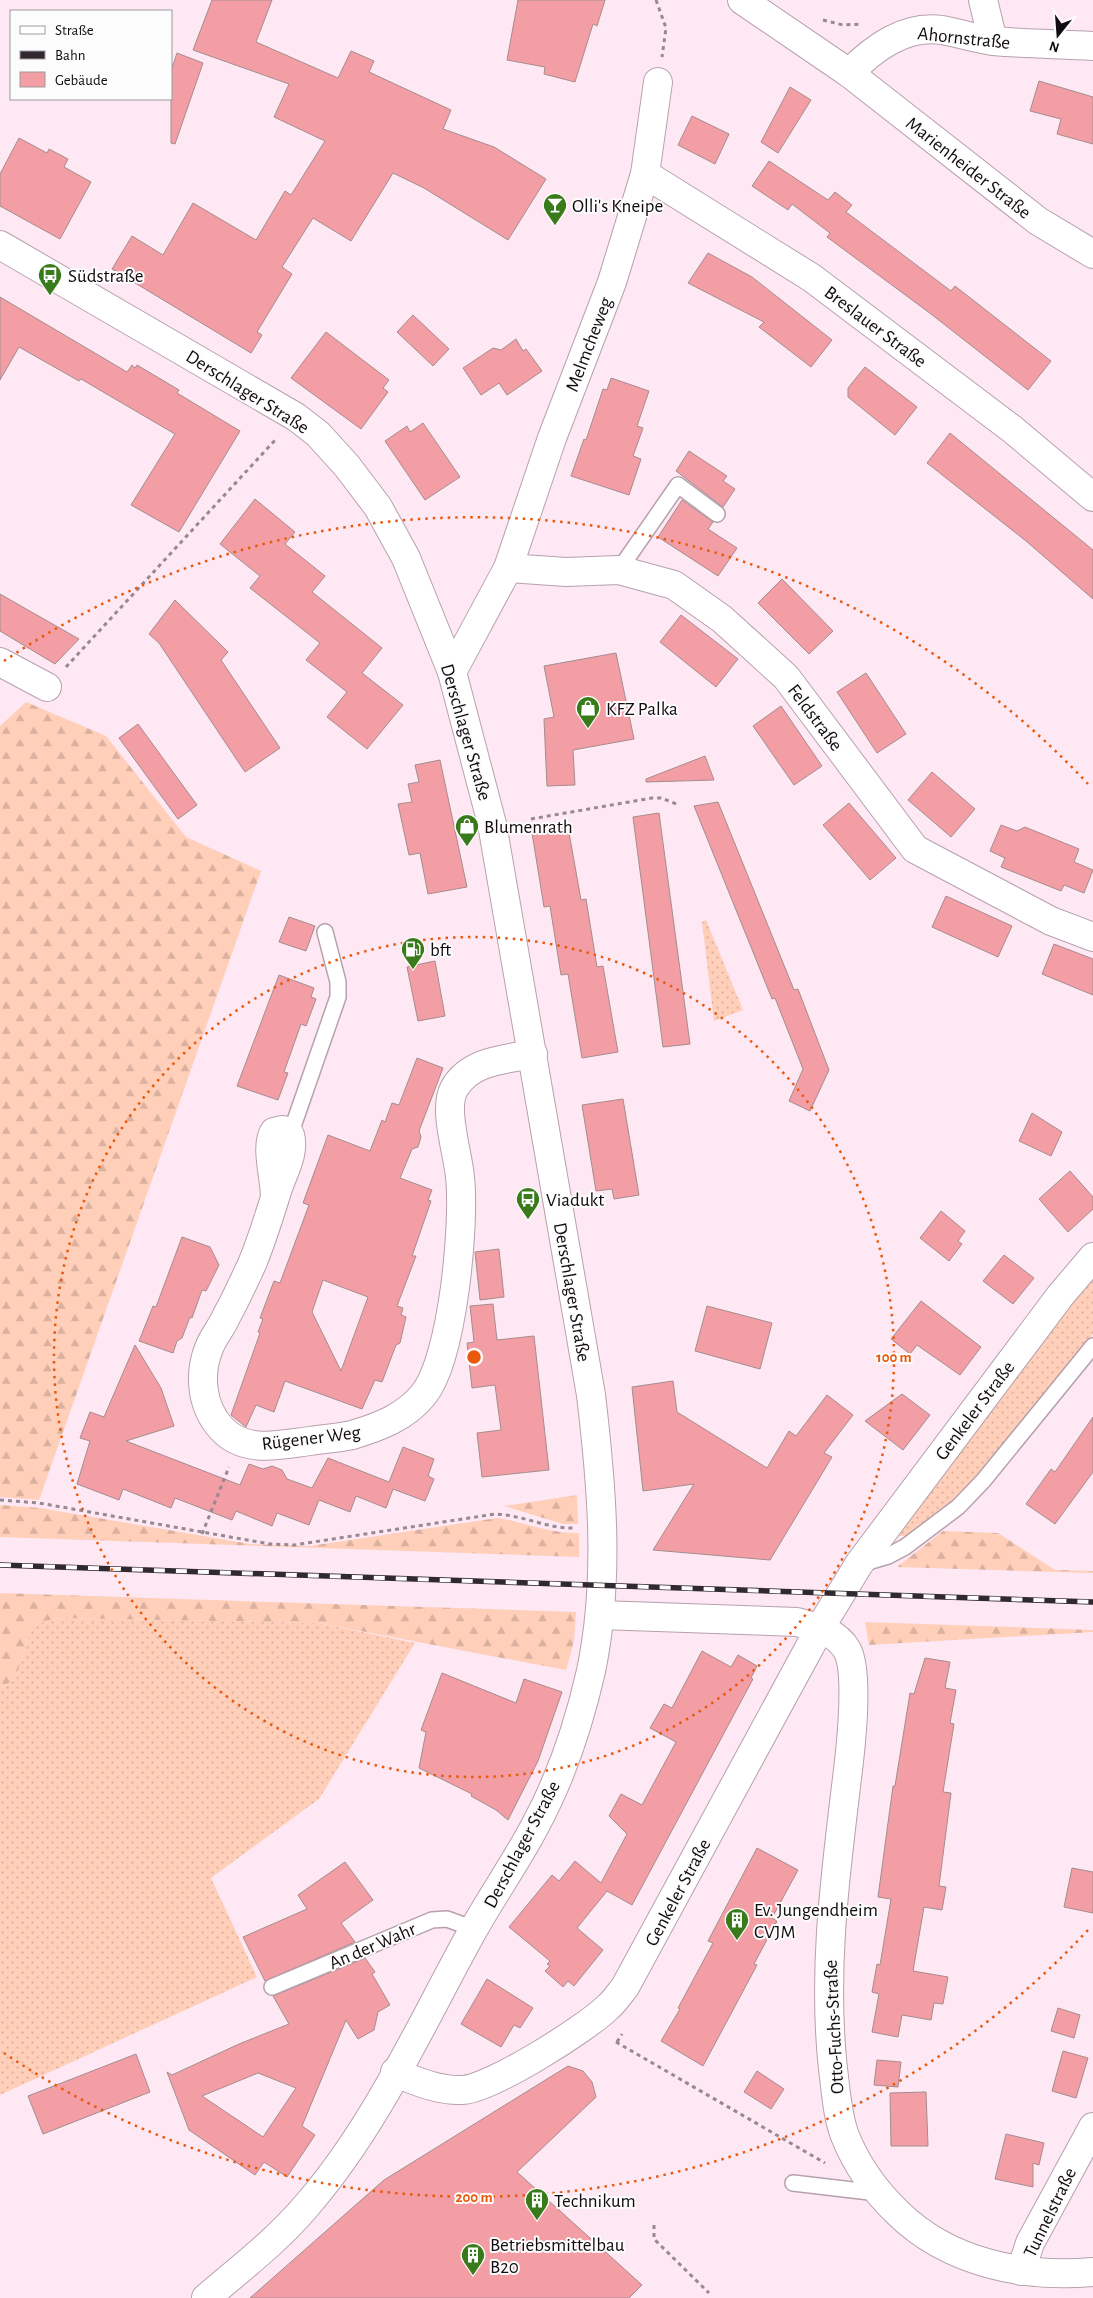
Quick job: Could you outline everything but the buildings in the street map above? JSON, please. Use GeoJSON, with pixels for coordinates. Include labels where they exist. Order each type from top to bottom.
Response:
{"type":"FeatureCollection","features":[{"type":"Feature","properties":{"kind":"street","name":"Marienheider Straße"},"geometry":{"type":"LineString","coordinates":[[742,0],[849,73],[1038,221],[1093,254]]}},
{"type":"Feature","properties":{"kind":"street","name":"Marienheider Straße"},"geometry":{"type":"LineString","coordinates":[[772,0],[849,73]]}},
{"type":"Feature","properties":{"kind":"street"},"geometry":{"type":"LineString","coordinates":[[983,0],[993,41]]}},
{"type":"Feature","properties":{"kind":"street","name":"Ahornstraße"},"geometry":{"type":"LineString","coordinates":[[849,73],[864,58],[903,33],[915,30],[942,30],[993,41],[1093,46]]}},
{"type":"Feature","properties":{"kind":"street","name":"Melmcheweg"},"geometry":{"type":"LineString","coordinates":[[452,672],[508,568],[552,438],[612,282],[645,174],[658,82]]}},
{"type":"Feature","properties":{"kind":"street","name":"Breslauer Straße"},"geometry":{"type":"LineString","coordinates":[[645,174],[812,278],[1012,429],[1093,497]]}},
{"type":"Feature","properties":{"kind":"street","name":"Derschlager Straße"},"geometry":{"type":"LineString","coordinates":[[0,245],[296,417],[324,440],[347,466],[378,508],[406,558],[452,672],[492,824],[591,1395],[600,1466],[604,1526],[604,1568],[600,1615],[591,1671],[578,1721],[558,1777],[536,1824],[474,1929],[362,2130],[308,2205],[266,2247],[206,2298]]}},
{"type":"Feature","properties":{"kind":"street","name":"Feldstraße"},"geometry":{"type":"LineString","coordinates":[[508,568],[566,572],[619,570],[674,585],[722,619],[786,677],[915,849],[1051,921],[1093,938]]}},
{"type":"Feature","properties":{"kind":"street"},"geometry":{"type":"LineString","coordinates":[[0,662],[47,687]]}},
{"type":"Feature","properties":{"kind":"street","name":"Rügener Weg"},"geometry":{"type":"LineString","coordinates":[[290,1135],[293,1145],[253,1262],[209,1349],[203,1374],[204,1397],[212,1418],[225,1432],[239,1441],[269,1447],[354,1434],[372,1429],[402,1416],[425,1393],[436,1370],[448,1330],[457,1275],[460,1179],[449,1106],[454,1089],[470,1070],[494,1061],[533,1054]]}},
{"type":"Feature","properties":{"kind":"street","name":"Genkeler Straße"},"geometry":{"type":"LineString","coordinates":[[395,2072],[416,2082],[462,2090],[483,2086],[584,2026],[608,2008],[626,1987],[820,1628],[859,1564],[1060,1296],[1093,1257]]}},
{"type":"Feature","properties":{"kind":"street"},"geometry":{"type":"LineString","coordinates":[[600,1615],[797,1622],[820,1628]]}},
{"type":"Feature","properties":{"kind":"street","name":"Otto-Fuchs-Straße"},"geometry":{"type":"LineString","coordinates":[[820,1628],[836,1637],[848,1651],[852,1672],[851,1744],[831,1914],[828,1973],[831,2046],[838,2106],[844,2134],[856,2159],[878,2193],[910,2224],[946,2248],[981,2263],[1021,2271],[1093,2272]]}},
{"type":"Feature","properties":{"kind":"street","name":"Tunnelstraße"},"geometry":{"type":"LineString","coordinates":[[1021,2271],[1030,2243],[1093,2127]]}},
{"type":"Feature","properties":{"kind":"lane"},"geometry":{"type":"LineString","coordinates":[[619,570],[678,485],[717,514]]}},
{"type":"Feature","properties":{"kind":"lane","name":"Rügener Weg"},"geometry":{"type":"LineString","coordinates":[[290,1135],[338,997],[338,982],[325,932]]}},
{"type":"Feature","properties":{"kind":"lane"},"geometry":{"type":"LineString","coordinates":[[859,1564],[888,1556],[905,1547],[958,1507],[983,1481],[1093,1346]]}},
{"type":"Feature","properties":{"kind":"lane","name":"An der Wahr"},"geometry":{"type":"LineString","coordinates":[[272,1987],[432,1920],[447,1919],[474,1929]]}},
{"type":"Feature","properties":{"kind":"lane"},"geometry":{"type":"LineString","coordinates":[[793,2183],[878,2193]]}},
{"type":"Feature","properties":{"kind":"path"},"geometry":{"type":"LineString","coordinates":[[656,0],[666,28],[658,82]]}},
{"type":"Feature","properties":{"kind":"path"},"geometry":{"type":"LineString","coordinates":[[47,687],[296,417]]}},
{"type":"Feature","properties":{"kind":"path"},"geometry":{"type":"LineString","coordinates":[[531,819],[652,798],[661,798],[679,805]]}},
{"type":"Feature","properties":{"kind":"path"},"geometry":{"type":"LineString","coordinates":[[202,1534],[239,1441]]}},
{"type":"Feature","properties":{"kind":"path"},"geometry":{"type":"LineString","coordinates":[[0,1500],[39,1503],[202,1534],[270,1544],[294,1545],[495,1514],[515,1515],[563,1528],[604,1526]]}},
{"type":"Feature","properties":{"kind":"path"},"geometry":{"type":"LineString","coordinates":[[584,2026],[617,2042],[828,2164]]}},
{"type":"Feature","properties":{"kind":"path"},"geometry":{"type":"LineString","coordinates":[[654,2225],[654,2239],[709,2293]]}},
{"type":"Feature","properties":{"kind":"green space"},"geometry":{"type":"Polygon","coordinates":[[[26,702],[106,736],[186,837],[261,871],[39,1500],[0,1497],[0,726],[26,702]]]}},
{"type":"Feature","properties":{"kind":"green space"},"geometry":{"type":"Polygon","coordinates":[[[706,920],[743,1010],[714,1021],[702,922],[706,920]]]}},
{"type":"Feature","properties":{"kind":"green space"},"geometry":{"type":"Polygon","coordinates":[[[1093,1275],[1093,1334],[974,1482],[945,1513],[907,1536],[893,1536],[1093,1275]]]}},
{"type":"Feature","properties":{"kind":"green space"},"geometry":{"type":"Polygon","coordinates":[[[577,1495],[578,1524],[563,1524],[504,1506],[577,1495]]]}},
{"type":"Feature","properties":{"kind":"green space"},"geometry":{"type":"Polygon","coordinates":[[[0,1505],[40,1508],[250,1544],[310,1546],[497,1518],[558,1532],[579,1533],[579,1557],[0,1537],[0,1505]]]}},
{"type":"Feature","properties":{"kind":"green space"},"geometry":{"type":"Polygon","coordinates":[[[943,1531],[998,1533],[1055,1570],[1093,1571],[1093,1573],[897,1567],[943,1531]]]}},
{"type":"Feature","properties":{"kind":"green space"},"geometry":{"type":"Polygon","coordinates":[[[0,1593],[576,1612],[574,1641],[566,1670],[318,1623],[63,1618],[44,1621],[31,1628],[16,1678],[0,1689],[0,1593]]]}},
{"type":"Feature","properties":{"kind":"green space"},"geometry":{"type":"Polygon","coordinates":[[[63,1618],[318,1623],[415,1643],[319,1799],[211,1878],[257,1977],[0,2095],[0,1689],[16,1678],[31,1628],[44,1621],[63,1618]]]}},
{"type":"Feature","properties":{"kind":"green space"},"geometry":{"type":"Polygon","coordinates":[[[865,1622],[1093,1630],[1093,1632],[869,1645],[865,1622]]]}},
{"type":"Feature","properties":{"kind":"railway"},"geometry":{"type":"LineString","coordinates":[[0,1565],[1093,1602]]}},
{"type":"Feature","properties":{"kind":"place","name":"Olli's Kneipe"},"geometry":{"type":"Point","coordinates":[555,226]}},
{"type":"Feature","properties":{"kind":"place","name":"Südstraße"},"geometry":{"type":"Point","coordinates":[50,296]}},
{"type":"Feature","properties":{"kind":"place","name":"KFZ Palka"},"geometry":{"type":"Point","coordinates":[588,729]}},
{"type":"Feature","properties":{"kind":"place","name":"Blumenrath"},"geometry":{"type":"Point","coordinates":[467,847]}},
{"type":"Feature","properties":{"kind":"place","name":"bft"},"geometry":{"type":"Point","coordinates":[413,970]}},
{"type":"Feature","properties":{"kind":"place","name":"Viadukt"},"geometry":{"type":"Point","coordinates":[528,1220]}},
{"type":"Feature","properties":{"kind":"place","name":"Ev. Jungendheim CVJM"},"geometry":{"type":"Point","coordinates":[737,1941]}},
{"type":"Feature","properties":{"kind":"place","name":"Technikum"},"geometry":{"type":"Point","coordinates":[537,2221]}},
{"type":"Feature","properties":{"kind":"place","name":"Betriebsmittelbau B20"},"geometry":{"type":"Point","coordinates":[473,2276]}}]}
